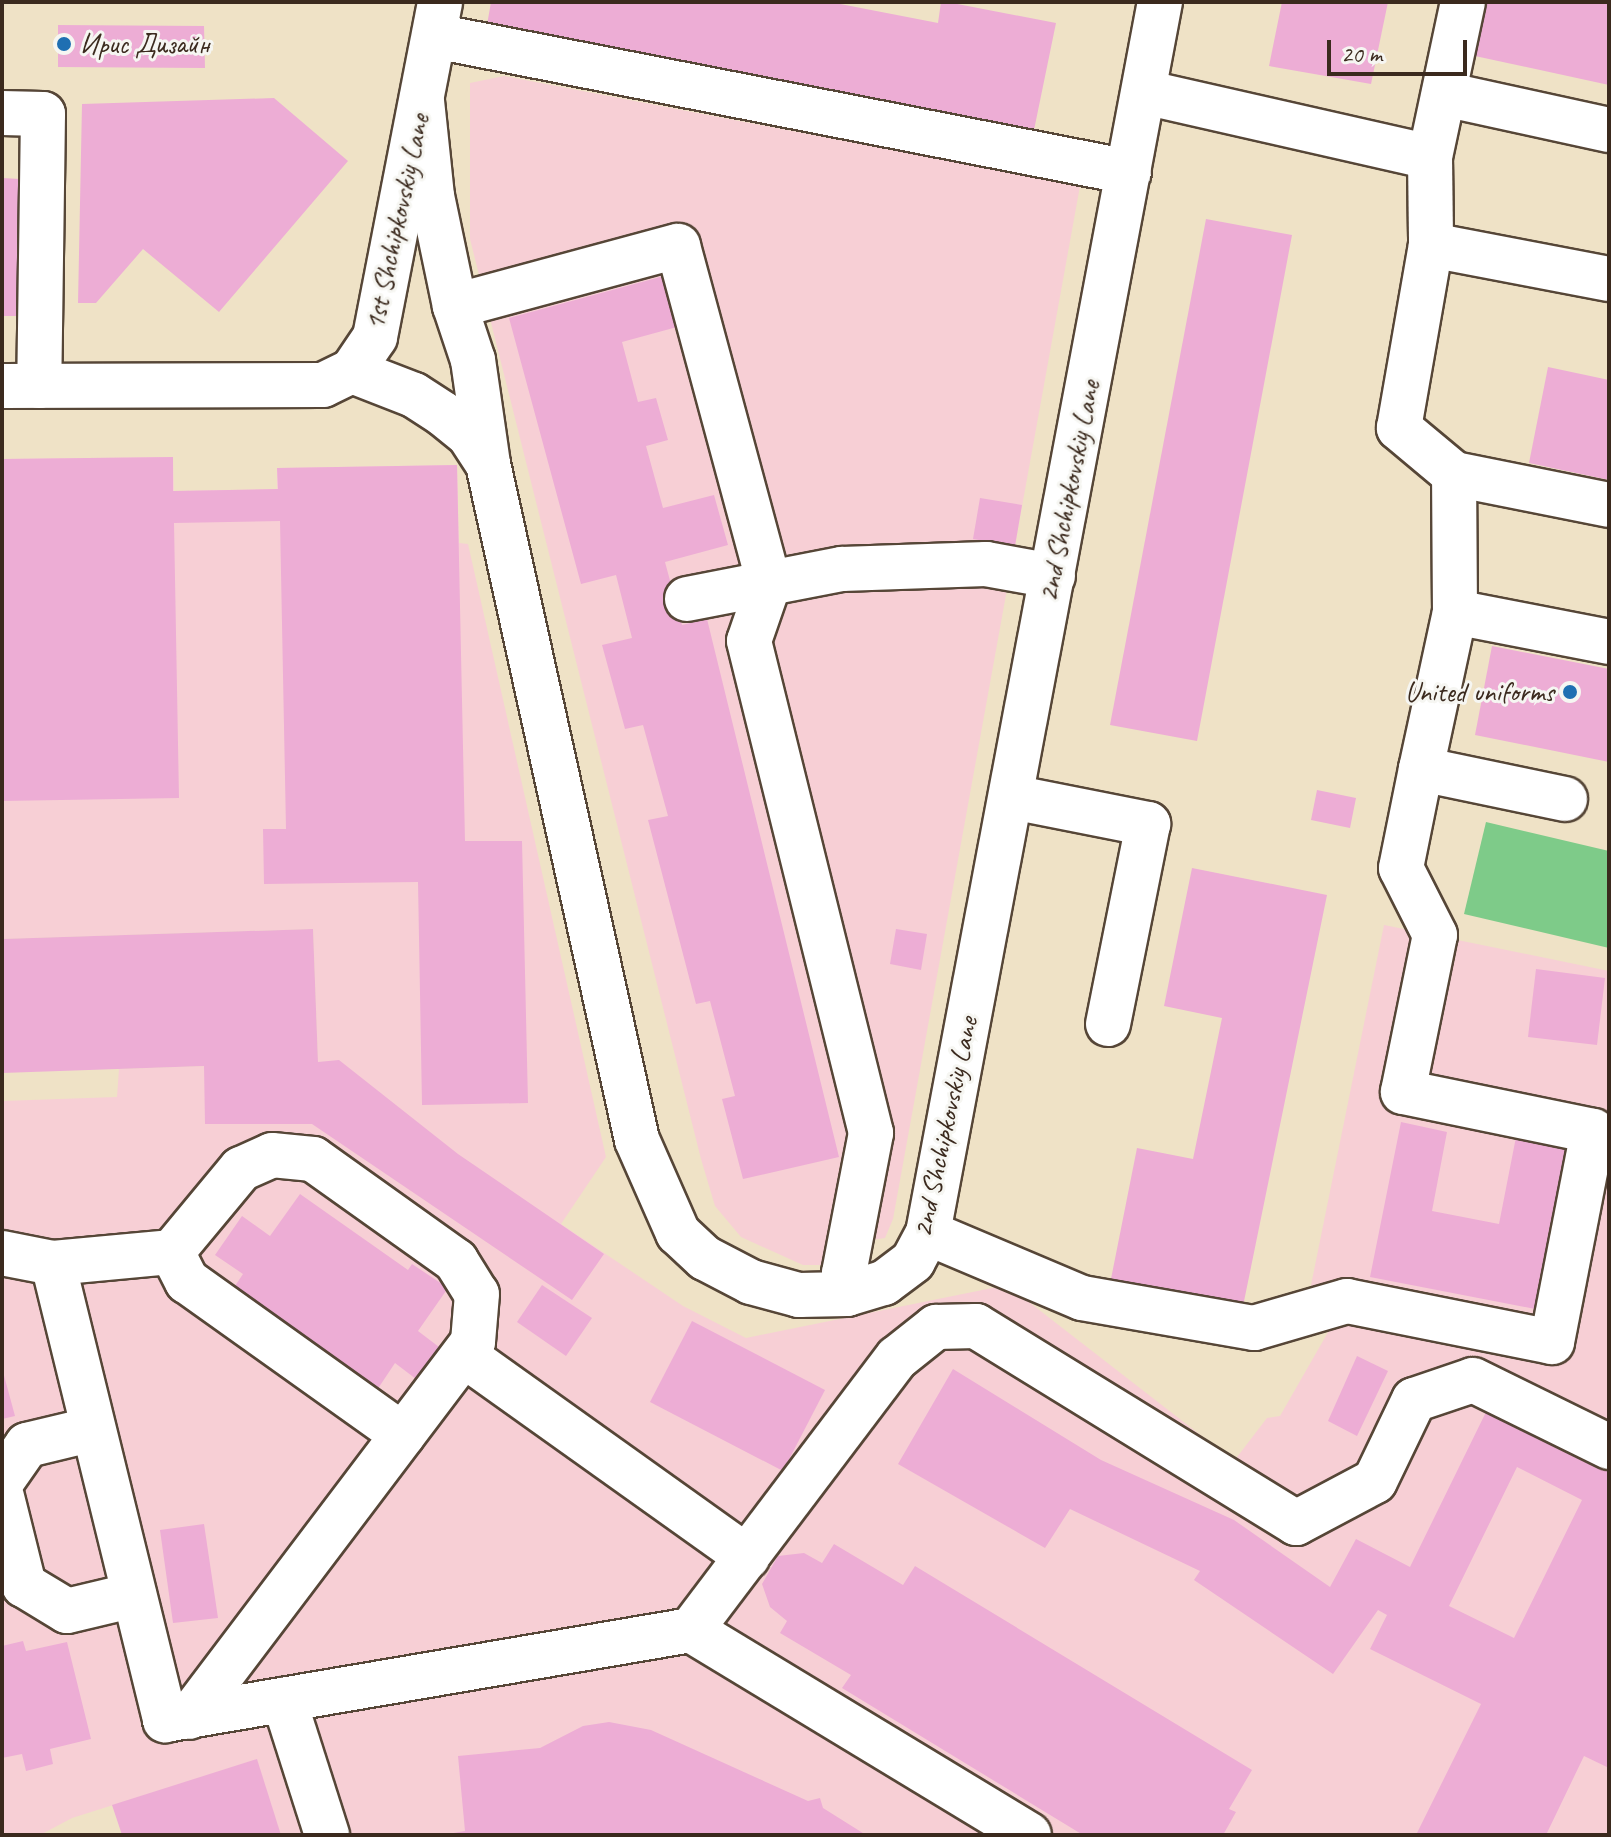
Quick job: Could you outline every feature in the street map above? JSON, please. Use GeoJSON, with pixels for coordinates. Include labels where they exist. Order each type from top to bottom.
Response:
{"type":"FeatureCollection","features":[{"type":"Feature","properties":{"kind":"street","name":"2nd Shchipkovskiy Lane"},"geometry":{"type":"LineString","coordinates":[[422,101],[432,196],[455,306],[473,360],[488,464],[637,1140],[659,1198],[678,1233],[705,1258],[751,1282],[799,1295],[847,1294],[884,1283],[913,1261],[928,1233],[1160,2]]}},
{"type":"Feature","properties":{"kind":"street"},"geometry":{"type":"LineString","coordinates":[[1463,2],[1430,157],[1431,245],[1399,428],[1454,474],[1609,505]]}},
{"type":"Feature","properties":{"kind":"street"},"geometry":{"type":"LineString","coordinates":[[437,19],[1129,172]]}},
{"type":"Feature","properties":{"kind":"street","name":"1st Shchipkovskiy Lane"},"geometry":{"type":"LineString","coordinates":[[352,371],[375,337],[437,19]]}},
{"type":"Feature","properties":{"kind":"street"},"geometry":{"type":"LineString","coordinates":[[1144,92],[1430,157]]}},
{"type":"Feature","properties":{"kind":"street"},"geometry":{"type":"LineString","coordinates":[[1444,94],[1609,130]]}},
{"type":"Feature","properties":{"kind":"street"},"geometry":{"type":"LineString","coordinates":[[2,113],[43,114],[20,386],[323,385],[352,371]]}},
{"type":"Feature","properties":{"kind":"street"},"geometry":{"type":"LineString","coordinates":[[1431,245],[1609,279]]}},
{"type":"Feature","properties":{"kind":"street"},"geometry":{"type":"LineString","coordinates":[[455,306],[678,246],[769,583],[749,641],[871,1133],[844,1273],[847,1294]]}},
{"type":"Feature","properties":{"kind":"street","name":"2nd Shchipkovskiy Lane"},"geometry":{"type":"LineString","coordinates":[[352,371],[414,395],[443,414],[469,435],[488,464]]}},
{"type":"Feature","properties":{"kind":"street"},"geometry":{"type":"LineString","coordinates":[[928,1233],[1082,1298],[1207,1320],[1254,1328],[1347,1301],[1552,1342],[1593,1131],[1403,1092],[1435,935],[1401,868],[1455,612],[1454,474]]}},
{"type":"Feature","properties":{"kind":"street"},"geometry":{"type":"LineString","coordinates":[[687,599],[842,569],[986,564],[1053,576]]}},
{"type":"Feature","properties":{"kind":"street"},"geometry":{"type":"LineString","coordinates":[[1455,612],[1609,642]]}},
{"type":"Feature","properties":{"kind":"street"},"geometry":{"type":"LineString","coordinates":[[1421,769],[1565,799]]}},
{"type":"Feature","properties":{"kind":"street"},"geometry":{"type":"LineString","coordinates":[[1012,797],[1148,824],[1108,1024]]}},
{"type":"Feature","properties":{"kind":"street"},"geometry":{"type":"LineString","coordinates":[[2,1253],[53,1263],[172,1252],[241,1169],[272,1155],[313,1159],[456,1261],[477,1294],[473,1342],[189,1717]]}},
{"type":"Feature","properties":{"kind":"street"},"geometry":{"type":"LineString","coordinates":[[172,1252],[187,1281],[403,1435]]}},
{"type":"Feature","properties":{"kind":"street"},"geometry":{"type":"LineString","coordinates":[[53,1263],[165,1720],[691,1630],[1029,1835]]}},
{"type":"Feature","properties":{"kind":"street"},"geometry":{"type":"LineString","coordinates":[[691,1630],[897,1358],[936,1327],[976,1326],[1296,1523],[1375,1481],[1414,1400],[1473,1380],[1609,1447]]}},
{"type":"Feature","properties":{"kind":"street"},"geometry":{"type":"LineString","coordinates":[[464,1355],[747,1557]]}},
{"type":"Feature","properties":{"kind":"street"},"geometry":{"type":"LineString","coordinates":[[2,1481],[27,1445],[93,1429]]}},
{"type":"Feature","properties":{"kind":"street"},"geometry":{"type":"LineString","coordinates":[[2,1497],[24,1585],[67,1611],[134,1595]]}},
{"type":"Feature","properties":{"kind":"street"},"geometry":{"type":"LineString","coordinates":[[284,1700],[327,1835]]}},
{"type":"Feature","properties":{"kind":"shaded area"},"geometry":{"type":"Polygon","coordinates":[[[504,76],[1080,186],[893,1219],[885,1238],[851,1243],[829,1265],[803,1265],[741,1237],[715,1206],[701,1159],[470,239],[470,83],[504,76]]]}},
{"type":"Feature","properties":{"kind":"shaded area"},"geometry":{"type":"Polygon","coordinates":[[[173,457],[174,491],[277,489],[277,468],[457,465],[459,543],[468,544],[606,1157],[561,1224],[683,1306],[746,1338],[1007,1285],[1234,1461],[1267,1418],[1280,1416],[1331,1327],[1309,1295],[1384,925],[1609,971],[1609,1835],[281,1835],[256,1760],[72,1818],[40,1835],[2,1835],[2,1101],[117,1097],[119,1069],[318,1062],[313,929],[2,939],[2,459],[173,457]]]}},
{"type":"Feature","properties":{"kind":"green space"},"geometry":{"type":"Polygon","coordinates":[[[1486,822],[1609,851],[1609,948],[1464,914],[1486,822]]]}},
{"type":"Feature","properties":{"kind":"building"},"geometry":{"type":"Polygon","coordinates":[[[491,2],[830,2],[938,23],[941,2],[947,2],[1056,23],[1034,130],[487,25],[491,2]]]}},
{"type":"Feature","properties":{"kind":"building"},"geometry":{"type":"Polygon","coordinates":[[[1282,2],[1388,2],[1371,84],[1269,66],[1282,2]]]}},
{"type":"Feature","properties":{"kind":"building"},"geometry":{"type":"Polygon","coordinates":[[[1486,2],[1609,2],[1609,85],[1475,56],[1486,2]]]}},
{"type":"Feature","properties":{"kind":"building"},"geometry":{"type":"Polygon","coordinates":[[[58,25],[204,26],[205,68],[58,67],[58,25]]]}},
{"type":"Feature","properties":{"kind":"building"},"geometry":{"type":"Polygon","coordinates":[[[274,98],[348,161],[219,312],[143,249],[96,303],[78,303],[82,104],[274,98]]]}},
{"type":"Feature","properties":{"kind":"building"},"geometry":{"type":"Polygon","coordinates":[[[2,178],[20,179],[19,225],[30,226],[17,316],[2,316],[2,178]]]}},
{"type":"Feature","properties":{"kind":"building"},"geometry":{"type":"Polygon","coordinates":[[[1206,219],[1292,235],[1197,741],[1110,725],[1206,219]]]}},
{"type":"Feature","properties":{"kind":"building"},"geometry":{"type":"Polygon","coordinates":[[[664,276],[677,327],[622,342],[638,402],[656,398],[668,440],[646,446],[663,508],[714,495],[728,545],[665,562],[682,625],[707,619],[839,1157],[743,1179],[722,1099],[735,1096],[710,1001],[696,1004],[648,820],[668,816],[643,725],[625,729],[602,645],[632,638],[616,575],[581,584],[509,318],[664,276]]]}},
{"type":"Feature","properties":{"kind":"building"},"geometry":{"type":"Polygon","coordinates":[[[1548,367],[1609,380],[1609,480],[1529,463],[1548,367]]]}},
{"type":"Feature","properties":{"kind":"building"},"geometry":{"type":"Polygon","coordinates":[[[173,457],[173,491],[278,489],[277,468],[457,465],[465,841],[522,841],[528,1103],[422,1105],[418,882],[264,884],[263,829],[286,829],[280,521],[174,523],[179,798],[2,801],[2,459],[173,457]]]}},
{"type":"Feature","properties":{"kind":"building"},"geometry":{"type":"Polygon","coordinates":[[[980,498],[1022,505],[1015,546],[973,539],[980,498]]]}},
{"type":"Feature","properties":{"kind":"building"},"geometry":{"type":"Polygon","coordinates":[[[1492,646],[1609,669],[1609,762],[1475,735],[1492,646]]]}},
{"type":"Feature","properties":{"kind":"building"},"geometry":{"type":"Polygon","coordinates":[[[1317,790],[1356,798],[1350,828],[1311,820],[1317,790]]]}},
{"type":"Feature","properties":{"kind":"building"},"geometry":{"type":"Polygon","coordinates":[[[1192,868],[1327,895],[1241,1316],[1109,1289],[1137,1148],[1193,1159],[1222,1018],[1164,1006],[1192,868]]]}},
{"type":"Feature","properties":{"kind":"building"},"geometry":{"type":"Polygon","coordinates":[[[313,929],[318,1062],[339,1060],[458,1154],[604,1254],[572,1300],[312,1124],[205,1124],[204,1066],[2,1073],[2,939],[313,929]]]}},
{"type":"Feature","properties":{"kind":"building"},"geometry":{"type":"Polygon","coordinates":[[[896,929],[927,934],[921,970],[890,964],[896,929]]]}},
{"type":"Feature","properties":{"kind":"building"},"geometry":{"type":"Polygon","coordinates":[[[1536,969],[1605,978],[1597,1045],[1528,1037],[1536,969]]]}},
{"type":"Feature","properties":{"kind":"building"},"geometry":{"type":"Polygon","coordinates":[[[1401,1122],[1447,1132],[1432,1211],[1499,1224],[1516,1137],[1566,1147],[1535,1309],[1370,1277],[1401,1122]]]}},
{"type":"Feature","properties":{"kind":"building"},"geometry":{"type":"Polygon","coordinates":[[[300,1194],[408,1270],[412,1264],[448,1288],[418,1331],[439,1347],[416,1379],[395,1363],[373,1396],[229,1295],[243,1274],[215,1255],[242,1216],[270,1236],[300,1194]]]}},
{"type":"Feature","properties":{"kind":"building"},"geometry":{"type":"Polygon","coordinates":[[[542,1285],[592,1318],[566,1356],[517,1322],[542,1285]]]}},
{"type":"Feature","properties":{"kind":"building"},"geometry":{"type":"Polygon","coordinates":[[[692,1321],[825,1390],[783,1471],[650,1402],[692,1321]]]}},
{"type":"Feature","properties":{"kind":"building"},"geometry":{"type":"Polygon","coordinates":[[[1357,1356],[1388,1371],[1357,1436],[1328,1421],[1357,1356]]]}},
{"type":"Feature","properties":{"kind":"building"},"geometry":{"type":"Polygon","coordinates":[[[2,1368],[15,1416],[2,1419],[2,1368]]]}},
{"type":"Feature","properties":{"kind":"building"},"geometry":{"type":"Polygon","coordinates":[[[953,1369],[1101,1460],[1234,1520],[1330,1587],[1356,1539],[1410,1567],[1487,1410],[1609,1470],[1609,1768],[1584,1756],[1546,1835],[1416,1835],[1481,1704],[1370,1649],[1387,1615],[1378,1610],[1333,1674],[1194,1580],[1200,1571],[1070,1509],[1045,1548],[898,1464],[953,1369]],[[1517,1467],[1449,1606],[1514,1638],[1582,1500],[1517,1467]]]}},
{"type":"Feature","properties":{"kind":"building"},"geometry":{"type":"Polygon","coordinates":[[[204,1524],[218,1618],[173,1623],[160,1530],[204,1524]]]}},
{"type":"Feature","properties":{"kind":"building"},"geometry":{"type":"Polygon","coordinates":[[[834,1544],[903,1585],[915,1566],[1252,1770],[1229,1809],[1236,1812],[1223,1835],[1083,1835],[842,1688],[851,1675],[780,1633],[787,1621],[770,1607],[762,1584],[778,1556],[804,1553],[822,1563],[834,1544]]]}},
{"type":"Feature","properties":{"kind":"building"},"geometry":{"type":"Polygon","coordinates":[[[23,1641],[26,1651],[67,1642],[91,1739],[50,1749],[53,1764],[26,1771],[22,1754],[2,1758],[2,1646],[23,1641]]]}},
{"type":"Feature","properties":{"kind":"building"},"geometry":{"type":"Polygon","coordinates":[[[609,1722],[651,1730],[808,1801],[820,1798],[823,1808],[866,1835],[442,1835],[465,1831],[458,1756],[540,1748],[583,1726],[609,1722]]]}},
{"type":"Feature","properties":{"kind":"building"},"geometry":{"type":"Polygon","coordinates":[[[257,1759],[281,1835],[122,1835],[112,1805],[257,1759]]]}},
{"type":"Feature","properties":{"kind":"place","name":"Ирис Дизайн"},"geometry":{"type":"Point","coordinates":[64,44]}},
{"type":"Feature","properties":{"kind":"place","name":"United uniforms"},"geometry":{"type":"Point","coordinates":[1570,692]}}]}
